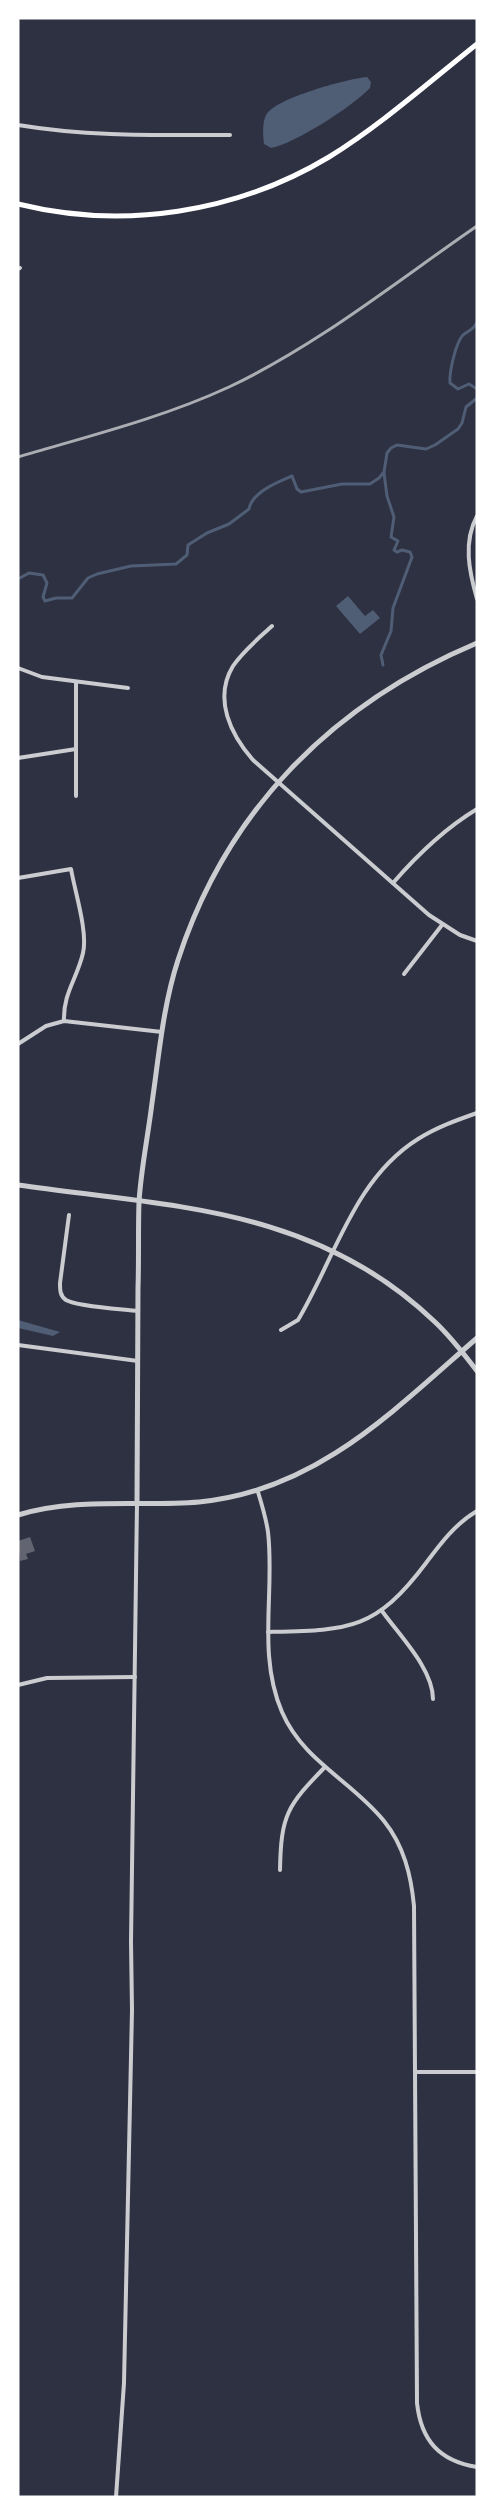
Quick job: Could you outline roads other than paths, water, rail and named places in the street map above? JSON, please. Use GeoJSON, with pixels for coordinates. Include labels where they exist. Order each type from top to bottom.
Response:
{"type":"FeatureCollection","features":[{"type":"Feature","properties":{"kind":"main road"},"geometry":{"type":"LineString","coordinates":[[18,204],[87,215],[140,216],[197,208],[246,195],[271,186],[328,158],[372,127],[477,44]]}},
{"type":"Feature","properties":{"kind":"street"},"geometry":{"type":"LineString","coordinates":[[18,125],[105,136],[230,135]]}},
{"type":"Feature","properties":{"kind":"street"},"geometry":{"type":"LineString","coordinates":[[477,516],[470,533],[468,554],[477,599]]}},
{"type":"Feature","properties":{"kind":"street"},"geometry":{"type":"LineString","coordinates":[[272,626],[233,666],[225,687],[229,724],[235,737],[253,760],[442,925],[477,941]]}},
{"type":"Feature","properties":{"kind":"street"},"geometry":{"type":"LineString","coordinates":[[116,2497],[124,2383],[132,2010],[139,1202],[162,1032],[177,962],[199,904],[240,831],[278,781],[312,747],[364,703],[427,666],[477,644]]}},
{"type":"Feature","properties":{"kind":"street"},"geometry":{"type":"LineString","coordinates":[[18,668],[42,676],[128,688]]}},
{"type":"Feature","properties":{"kind":"street"},"geometry":{"type":"LineString","coordinates":[[76,682],[76,796]]}},
{"type":"Feature","properties":{"kind":"street"},"geometry":{"type":"LineString","coordinates":[[18,758],[76,749]]}},
{"type":"Feature","properties":{"kind":"street"},"geometry":{"type":"LineString","coordinates":[[393,883],[421,851],[441,834],[477,810]]}},
{"type":"Feature","properties":{"kind":"street"},"geometry":{"type":"LineString","coordinates":[[18,878],[71,869],[84,945],[65,998],[64,1021]]}},
{"type":"Feature","properties":{"kind":"street"},"geometry":{"type":"LineString","coordinates":[[404,974],[442,925]]}},
{"type":"Feature","properties":{"kind":"street"},"geometry":{"type":"LineString","coordinates":[[18,1044],[46,1026],[64,1021],[162,1032]]}},
{"type":"Feature","properties":{"kind":"street"},"geometry":{"type":"LineString","coordinates":[[281,1330],[298,1320],[361,1198],[389,1163],[418,1139],[437,1128],[477,1113]]}},
{"type":"Feature","properties":{"kind":"street"},"geometry":{"type":"LineString","coordinates":[[18,1185],[241,1217],[276,1227],[334,1250],[368,1269],[404,1294],[436,1323],[477,1371]]}},
{"type":"Feature","properties":{"kind":"street"},"geometry":{"type":"LineString","coordinates":[[69,1215],[60,1283],[63,1297],[74,1303],[138,1311]]}},
{"type":"Feature","properties":{"kind":"street"},"geometry":{"type":"LineString","coordinates":[[18,1515],[72,1504],[199,1502],[258,1492],[289,1480],[341,1451],[477,1338]]}},
{"type":"Feature","properties":{"kind":"street"},"geometry":{"type":"LineString","coordinates":[[18,1345],[138,1361]]}},
{"type":"Feature","properties":{"kind":"street"},"geometry":{"type":"LineString","coordinates":[[258,1492],[268,1532],[270,1672],[282,1713],[297,1740],[384,1821],[409,1869],[414,1906],[419,2420],[423,2432],[442,2454],[455,2461],[477,2467]]}},
{"type":"Feature","properties":{"kind":"street"},"geometry":{"type":"LineString","coordinates":[[268,1632],[337,1629],[368,1620],[382,1611],[411,1583],[456,1526],[477,1511]]}},
{"type":"Feature","properties":{"kind":"street"},"geometry":{"type":"LineString","coordinates":[[382,1611],[427,1672],[433,1686],[433,1699]]}},
{"type":"Feature","properties":{"kind":"street"},"geometry":{"type":"LineString","coordinates":[[18,1684],[47,1678],[135,1677]]}},
{"type":"Feature","properties":{"kind":"street"},"geometry":{"type":"LineString","coordinates":[[280,1870],[280,1839],[285,1817],[298,1795],[325,1767]]}},
{"type":"Feature","properties":{"kind":"street"},"geometry":{"type":"LineString","coordinates":[[415,2072],[477,2072]]}},
{"type":"Feature","properties":{"kind":"water"},"geometry":{"type":"Polygon","coordinates":[[[367,77],[371,82],[370,88],[338,114],[282,145],[271,148],[264,144],[264,122],[266,115],[272,109],[312,90],[367,77]]]}},
{"type":"Feature","properties":{"kind":"water"},"geometry":{"type":"Polygon","coordinates":[[[348,596],[365,616],[373,610],[380,618],[360,634],[336,606],[348,596]]]}},
{"type":"Feature","properties":{"kind":"water"},"geometry":{"type":"Polygon","coordinates":[[[18,1320],[60,1332],[53,1336],[18,1328],[18,1320]]]}},
{"type":"Feature","properties":{"kind":"waterway"},"geometry":{"type":"LineString","coordinates":[[477,322],[460,339],[450,378],[450,383],[458,389],[469,384],[477,389]]}},
{"type":"Feature","properties":{"kind":"waterway"},"geometry":{"type":"LineString","coordinates":[[18,579],[29,573],[43,575],[47,583],[43,597],[45,601],[72,598],[88,578],[97,574],[131,566],[176,564],[187,555],[188,545],[207,533],[229,524],[249,509],[260,493],[292,476],[297,489],[301,492],[342,484],[370,484],[384,472],[387,453],[391,448],[397,445],[426,449],[435,445],[458,429],[466,407],[477,398]]}},
{"type":"Feature","properties":{"kind":"waterway"},"geometry":{"type":"LineString","coordinates":[[383,665],[381,655],[391,631],[393,608],[412,557],[410,552],[394,550],[398,541],[391,537],[394,517],[387,496],[384,473]]}},
{"type":"Feature","properties":{"kind":"railway"},"geometry":{"type":"LineString","coordinates":[[18,457],[152,417],[229,387],[294,352],[325,332],[477,226]]}}]}
